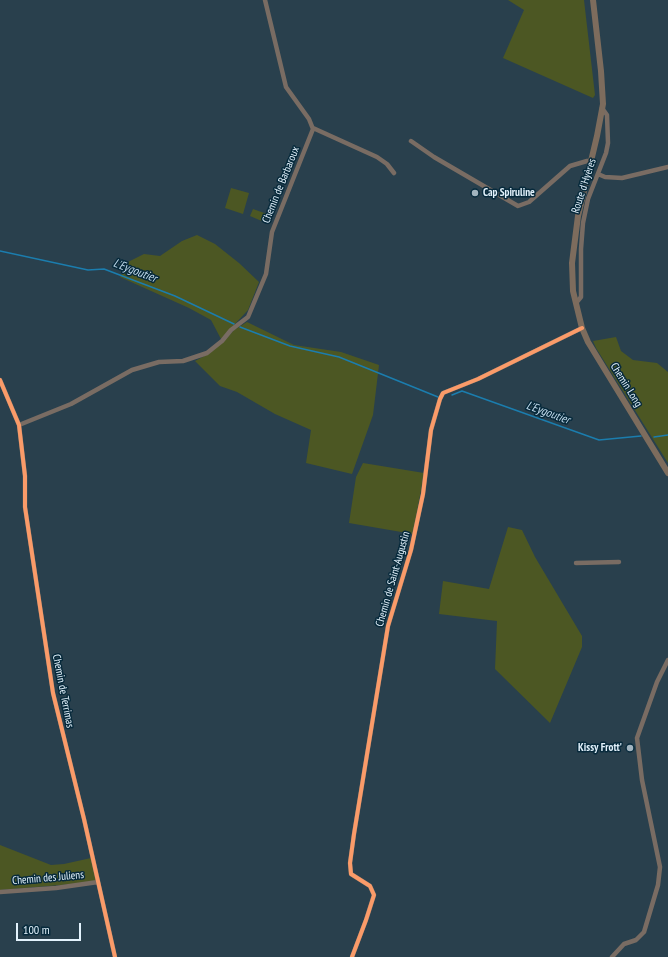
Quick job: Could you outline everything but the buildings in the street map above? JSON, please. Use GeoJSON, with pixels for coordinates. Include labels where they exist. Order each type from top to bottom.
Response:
{"type":"FeatureCollection","features":[{"type":"Feature","properties":{"kind":"main road","name":"Route d'Hyères"},"geometry":{"type":"LineString","coordinates":[[573,291],[573,251],[578,216],[602,108],[602,71],[592,0]]}},
{"type":"Feature","properties":{"kind":"main road","name":"Chemin Long"},"geometry":{"type":"LineString","coordinates":[[573,291],[582,328],[595,354],[668,473]]}},
{"type":"Feature","properties":{"kind":"street"},"geometry":{"type":"LineString","coordinates":[[265,0],[286,87],[309,119],[313,128],[377,157],[387,164],[394,173]]}},
{"type":"Feature","properties":{"kind":"street","name":"Route d'Hyères"},"geometry":{"type":"LineString","coordinates":[[576,303],[581,297],[581,244],[588,199],[608,143],[607,115],[602,108]]}},
{"type":"Feature","properties":{"kind":"street","name":"Chemin de Barbaroux"},"geometry":{"type":"LineString","coordinates":[[19,425],[71,404],[132,370],[159,362],[183,361],[207,353],[222,341],[231,330],[248,317],[266,274],[272,232],[313,128]]}},
{"type":"Feature","properties":{"kind":"street"},"geometry":{"type":"LineString","coordinates":[[411,141],[434,157],[518,206],[529,202],[570,166],[587,161],[590,162]]}},
{"type":"Feature","properties":{"kind":"street"},"geometry":{"type":"LineString","coordinates":[[598,174],[605,177],[622,178],[668,168]]}},
{"type":"Feature","properties":{"kind":"street","name":"Chemin de Saint-Augustin"},"geometry":{"type":"LineString","coordinates":[[352,957],[374,895],[370,886],[351,874],[350,863],[354,833],[388,626],[411,551],[423,494],[431,430],[440,399],[443,393],[478,379],[582,328]]}},
{"type":"Feature","properties":{"kind":"street","name":"Chemin de Terrimas"},"geometry":{"type":"LineString","coordinates":[[0,380],[19,425],[25,476],[25,507],[53,693],[115,957]]}},
{"type":"Feature","properties":{"kind":"street"},"geometry":{"type":"LineString","coordinates":[[576,563],[619,562]]}},
{"type":"Feature","properties":{"kind":"street"},"geometry":{"type":"LineString","coordinates":[[612,957],[624,944],[636,940],[644,932],[658,885],[660,867],[642,780],[637,738],[644,716],[668,660]]}},
{"type":"Feature","properties":{"kind":"street","name":"Chemin des Juliens"},"geometry":{"type":"LineString","coordinates":[[0,892],[56,888],[98,882]]}},
{"type":"Feature","properties":{"kind":"green space"},"geometry":{"type":"Polygon","coordinates":[[[508,0],[584,0],[595,95],[593,98],[503,58],[524,10],[508,0]]]}},
{"type":"Feature","properties":{"kind":"green space"},"geometry":{"type":"Polygon","coordinates":[[[231,188],[249,193],[243,214],[225,208],[231,188]]]}},
{"type":"Feature","properties":{"kind":"green space"},"geometry":{"type":"Polygon","coordinates":[[[253,209],[267,214],[264,222],[250,216],[253,209]]]}},
{"type":"Feature","properties":{"kind":"green space"},"geometry":{"type":"Polygon","coordinates":[[[197,235],[215,244],[239,263],[259,282],[248,310],[221,339],[211,320],[189,308],[120,277],[128,262],[144,254],[160,256],[182,241],[197,235]]]}},
{"type":"Feature","properties":{"kind":"green space"},"geometry":{"type":"Polygon","coordinates":[[[247,322],[294,345],[341,352],[379,365],[373,415],[352,474],[306,463],[311,430],[275,414],[237,392],[220,386],[195,361],[210,353],[234,330],[247,322]]]}},
{"type":"Feature","properties":{"kind":"green space"},"geometry":{"type":"Polygon","coordinates":[[[616,337],[621,351],[633,360],[657,363],[668,372],[668,463],[593,341],[616,337]]]}},
{"type":"Feature","properties":{"kind":"green space"},"geometry":{"type":"Polygon","coordinates":[[[363,463],[424,473],[413,534],[349,523],[356,477],[363,463]]]}},
{"type":"Feature","properties":{"kind":"green space"},"geometry":{"type":"Polygon","coordinates":[[[508,527],[522,530],[535,557],[582,636],[582,647],[550,723],[495,669],[497,621],[439,614],[443,581],[489,589],[508,527]]]}},
{"type":"Feature","properties":{"kind":"green space"},"geometry":{"type":"Polygon","coordinates":[[[0,845],[51,865],[64,864],[91,858],[97,882],[0,890],[0,845]]]}},
{"type":"Feature","properties":{"kind":"waterway","name":"L'Eygoutier"},"geometry":{"type":"LineString","coordinates":[[0,251],[88,270],[104,269],[175,296],[234,324]]}},
{"type":"Feature","properties":{"kind":"waterway","name":"L'Eygoutier"},"geometry":{"type":"LineString","coordinates":[[240,327],[290,346],[339,357],[438,397]]}},
{"type":"Feature","properties":{"kind":"waterway","name":"L'Eygoutier"},"geometry":{"type":"LineString","coordinates":[[452,395],[462,391],[599,440],[641,436]]}},
{"type":"Feature","properties":{"kind":"waterway","name":"L'Eygoutier"},"geometry":{"type":"LineString","coordinates":[[654,437],[668,435]]}},
{"type":"Feature","properties":{"kind":"cycle path"},"geometry":{"type":"LineString","coordinates":[[352,957],[374,895],[370,886],[351,874],[350,863],[354,834],[388,626],[411,550],[423,494],[431,430],[440,399],[443,393],[478,379],[582,328]]}},
{"type":"Feature","properties":{"kind":"cycle path"},"geometry":{"type":"LineString","coordinates":[[0,380],[19,425],[25,476],[25,507],[53,693],[84,819],[115,957]]}},
{"type":"Feature","properties":{"kind":"place","name":"Cap Spiruline"},"geometry":{"type":"Point","coordinates":[475,193]}},
{"type":"Feature","properties":{"kind":"place","name":"Kissy Frott'"},"geometry":{"type":"Point","coordinates":[630,748]}}]}
